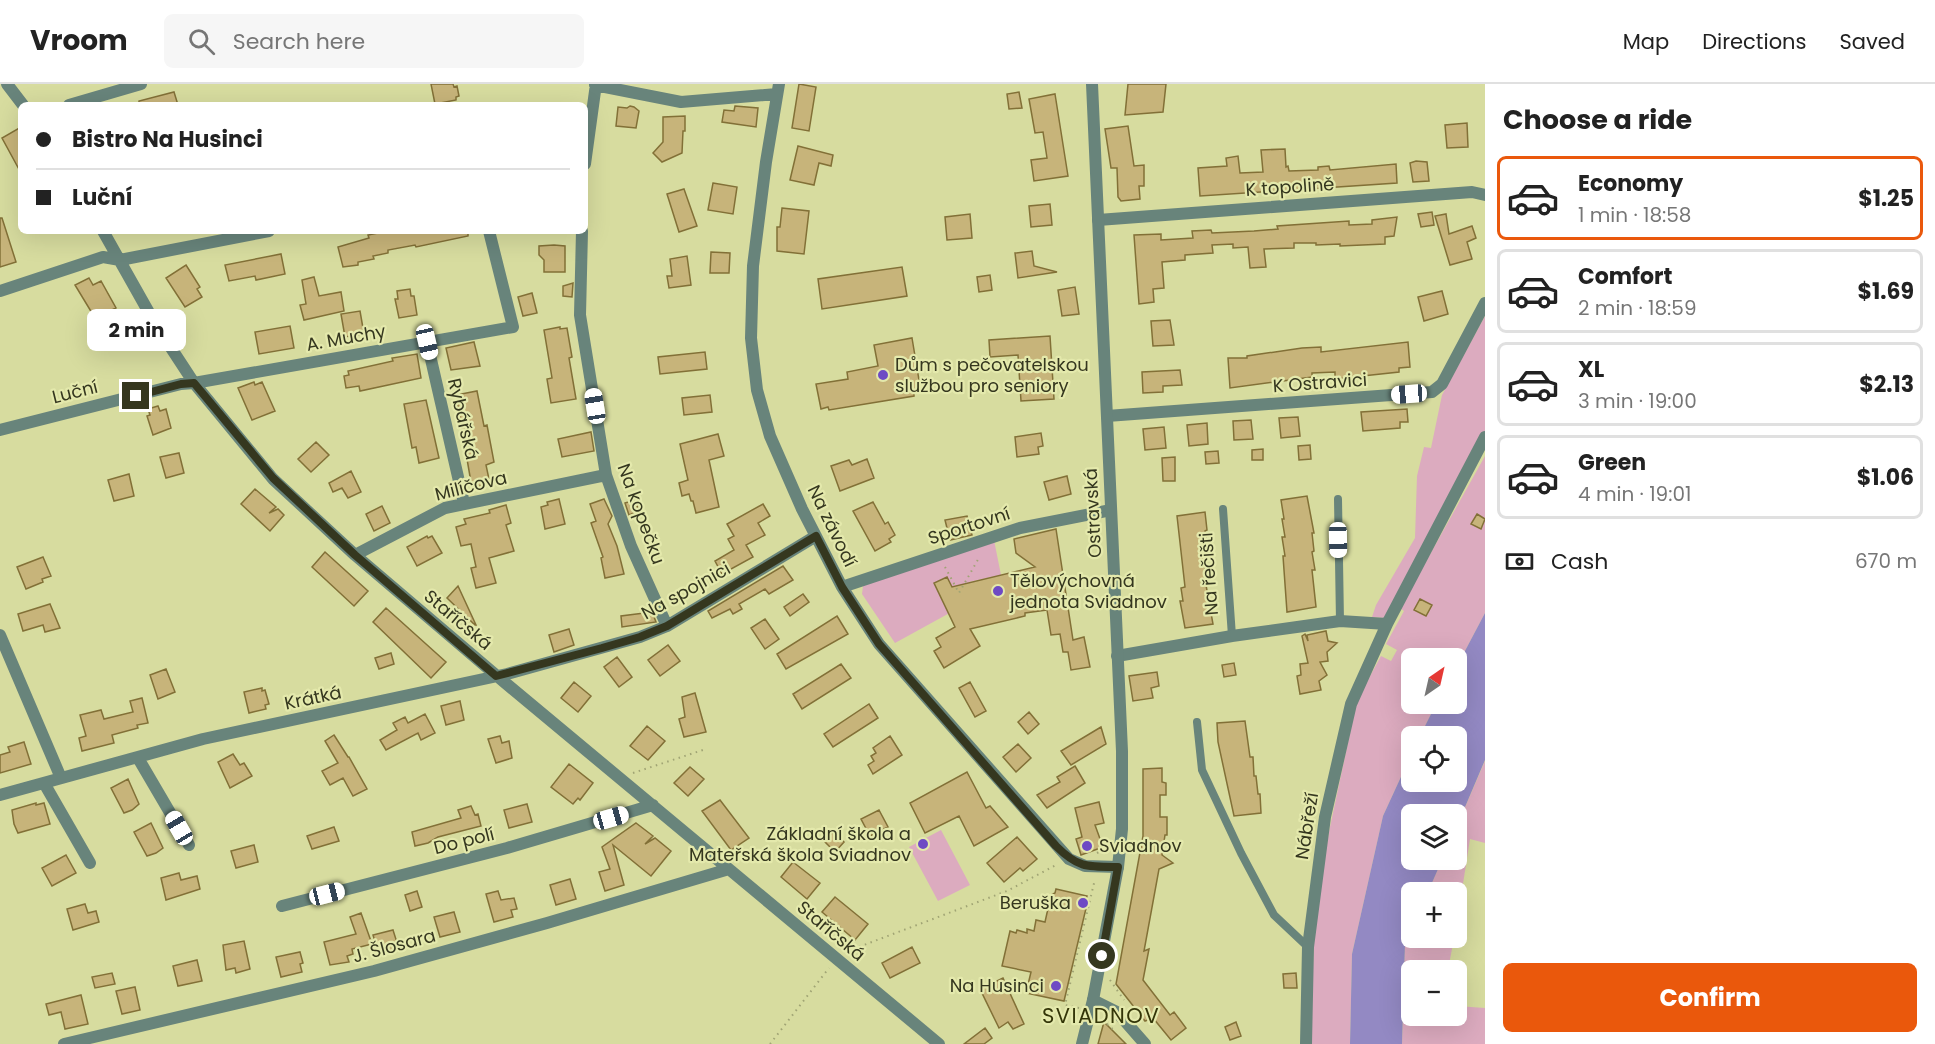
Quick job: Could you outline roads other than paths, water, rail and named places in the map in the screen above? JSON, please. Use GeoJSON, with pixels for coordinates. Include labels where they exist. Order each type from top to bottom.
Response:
{"type":"FeatureCollection","features":[{"type":"Feature","properties":{"kind":"street"},"geometry":{"type":"LineString","coordinates":[[7,84],[21,102]]}},
{"type":"Feature","properties":{"kind":"street"},"geometry":{"type":"LineString","coordinates":[[79,102],[141,84]]}},
{"type":"Feature","properties":{"kind":"street"},"geometry":{"type":"LineString","coordinates":[[588,142],[596,84],[681,102],[778,89]]}},
{"type":"Feature","properties":{"kind":"street","name":"Ostravská"},"geometry":{"type":"LineString","coordinates":[[1082,1044],[1093,1000],[1118,867],[1122,830],[1122,751],[1092,84]]}},
{"type":"Feature","properties":{"kind":"street","name":"Na závodí"},"geometry":{"type":"LineString","coordinates":[[778,89],[753,266],[751,339],[758,390],[770,436],[842,587],[879,644],[1069,859],[1085,866],[1118,867]]}},
{"type":"Feature","properties":{"kind":"street","name":"K topolině"},"geometry":{"type":"LineString","coordinates":[[1098,219],[1472,192],[1485,195]]}},
{"type":"Feature","properties":{"kind":"street","name":"Staříčská"},"geometry":{"type":"LineString","coordinates":[[105,234],[156,325],[194,383],[273,478],[355,555],[496,676],[938,1044]]}},
{"type":"Feature","properties":{"kind":"street"},"geometry":{"type":"LineString","coordinates":[[0,291],[103,257],[120,260],[254,234]]}},
{"type":"Feature","properties":{"kind":"street","name":"A. Muchy"},"geometry":{"type":"LineString","coordinates":[[194,383],[513,327],[490,234]]}},
{"type":"Feature","properties":{"kind":"street","name":"Na kopečku"},"geometry":{"type":"LineString","coordinates":[[582,234],[580,315],[606,475],[631,546],[667,626]]}},
{"type":"Feature","properties":{"kind":"street","name":"K Ostravici"},"geometry":{"type":"LineString","coordinates":[[1107,416],[1432,392],[1442,384],[1485,303]]}},
{"type":"Feature","properties":{"kind":"street","name":"Rybářská"},"geometry":{"type":"LineString","coordinates":[[427,342],[464,503]]}},
{"type":"Feature","properties":{"kind":"street","name":"Luční"},"geometry":{"type":"LineString","coordinates":[[0,430],[181,384],[194,383]]}},
{"type":"Feature","properties":{"kind":"street","name":"Nábřeží"},"geometry":{"type":"LineString","coordinates":[[1306,1044],[1308,947],[1325,817],[1351,704],[1387,624],[1485,436]]}},
{"type":"Feature","properties":{"kind":"street","name":"Milíčova"},"geometry":{"type":"LineString","coordinates":[[355,555],[445,507],[606,475]]}},
{"type":"Feature","properties":{"kind":"street","name":"Sportovní"},"geometry":{"type":"LineString","coordinates":[[842,587],[1020,528],[1111,510]]}},
{"type":"Feature","properties":{"kind":"street","name":"Na spojnici"},"geometry":{"type":"LineString","coordinates":[[496,676],[640,637],[667,626],[816,536]]}},
{"type":"Feature","properties":{"kind":"street","name":"Na řečišti"},"geometry":{"type":"LineString","coordinates":[[1118,656],[1232,636],[1340,621],[1387,624]]}},
{"type":"Feature","properties":{"kind":"street"},"geometry":{"type":"LineString","coordinates":[[0,635],[61,778]]}},
{"type":"Feature","properties":{"kind":"street","name":"Krátká"},"geometry":{"type":"LineString","coordinates":[[0,795],[203,739],[496,676]]}},
{"type":"Feature","properties":{"kind":"street"},"geometry":{"type":"LineString","coordinates":[[138,758],[189,845]]}},
{"type":"Feature","properties":{"kind":"street"},"geometry":{"type":"LineString","coordinates":[[44,783],[90,863]]}},
{"type":"Feature","properties":{"kind":"street","name":"Do polí"},"geometry":{"type":"LineString","coordinates":[[282,906],[507,848],[653,806]]}},
{"type":"Feature","properties":{"kind":"street","name":"J. Šlosara"},"geometry":{"type":"LineString","coordinates":[[64,1044],[374,971],[729,869]]}},
{"type":"Feature","properties":{"kind":"street"},"geometry":{"type":"LineString","coordinates":[[1093,1000],[1117,1012],[1145,1044]]}},
{"type":"Feature","properties":{"kind":"lane"},"geometry":{"type":"LineString","coordinates":[[1338,499],[1340,621]]}},
{"type":"Feature","properties":{"kind":"lane","name":"Na řečišti"},"geometry":{"type":"LineString","coordinates":[[1223,509],[1232,636]]}},
{"type":"Feature","properties":{"kind":"lane"},"geometry":{"type":"LineString","coordinates":[[1197,722],[1202,770],[1241,853],[1274,915],[1308,947]]}},
{"type":"Feature","properties":{"kind":"place","name":"Dům s pečovatelskou službou pro seniory"},"geometry":{"type":"Point","coordinates":[883,375]}},
{"type":"Feature","properties":{"kind":"place","name":"Tělovýchovná jednota Sviadnov"},"geometry":{"type":"Point","coordinates":[998,591]}},
{"type":"Feature","properties":{"kind":"place","name":"Základní škola a Mateřská škola Sviadnov"},"geometry":{"type":"Point","coordinates":[923,844]}},
{"type":"Feature","properties":{"kind":"place","name":"Sviadnov"},"geometry":{"type":"Point","coordinates":[1087,846]}},
{"type":"Feature","properties":{"kind":"place","name":"Beruška"},"geometry":{"type":"Point","coordinates":[1083,903]}},
{"type":"Feature","properties":{"kind":"place","name":"Na Husinci"},"geometry":{"type":"Point","coordinates":[1056,986]}},
{"type":"Feature","properties":{"kind":"district","name":"SVIADNOV"},"geometry":{"type":"Point","coordinates":[1101,1016]}}]}
